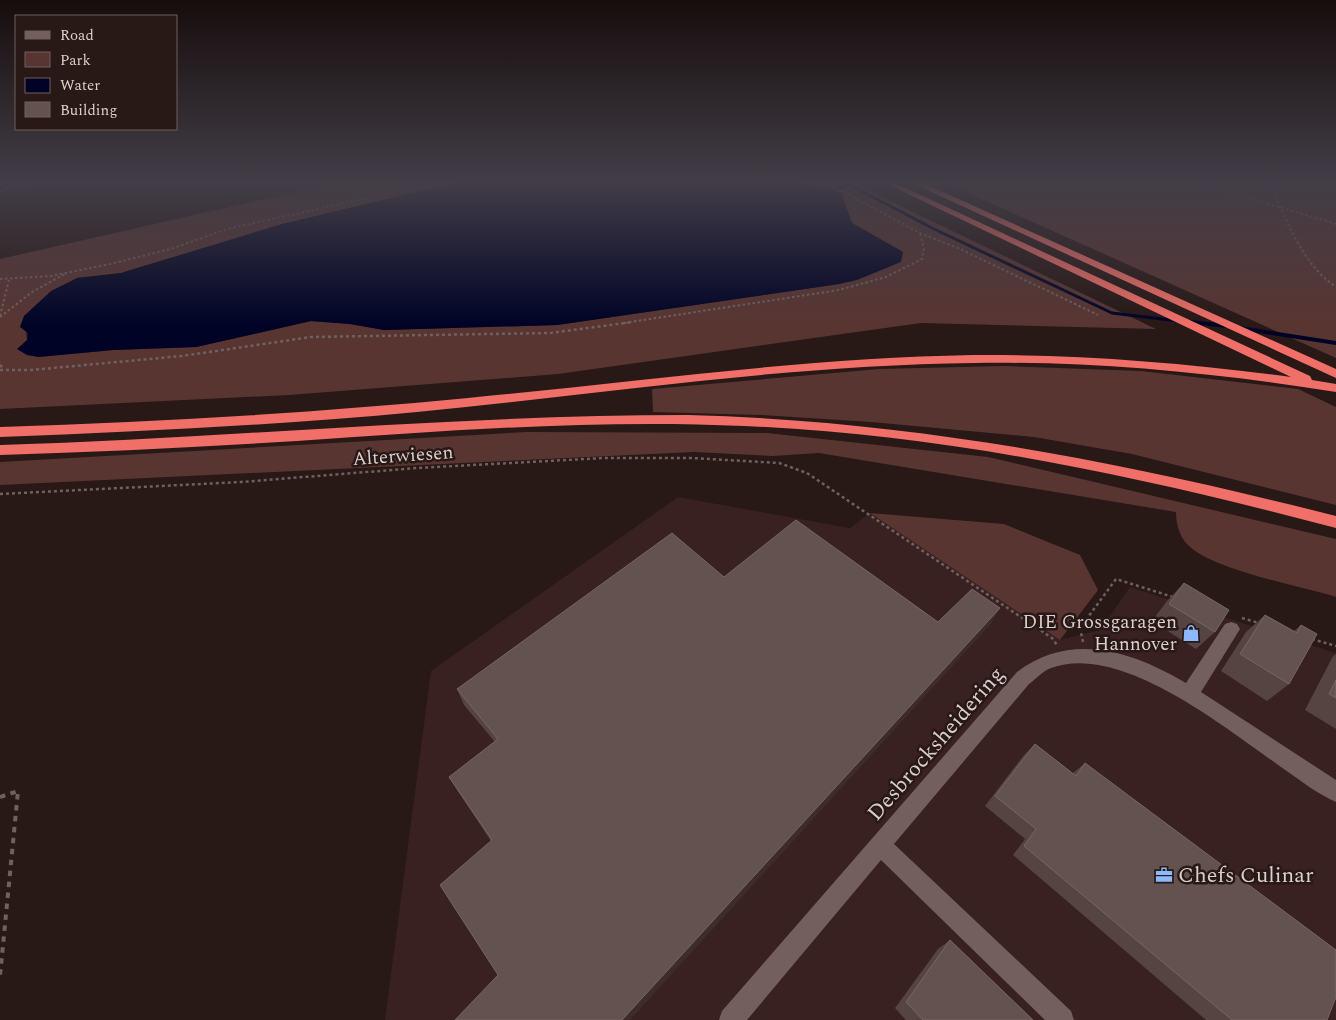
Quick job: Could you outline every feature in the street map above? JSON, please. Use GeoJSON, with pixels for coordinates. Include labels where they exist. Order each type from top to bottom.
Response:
{"type":"FeatureCollection","features":[{"type":"Feature","properties":{"kind":"highway"},"geometry":{"type":"LineString","coordinates":[[990,231],[1336,393]]}},
{"type":"Feature","properties":{"kind":"highway"},"geometry":{"type":"LineString","coordinates":[[1021,231],[1336,374]]}},
{"type":"Feature","properties":{"kind":"highway"},"geometry":{"type":"LineString","coordinates":[[0,432],[120,428],[302,417],[470,402],[757,372],[875,363],[974,359],[1138,364],[1336,388]]}},
{"type":"Feature","properties":{"kind":"highway"},"geometry":{"type":"LineString","coordinates":[[0,450],[110,447],[464,424],[656,419],[777,422],[917,436],[1024,452],[1128,471],[1336,522]]}},
{"type":"Feature","properties":{"kind":"street"},"geometry":{"type":"LineString","coordinates":[[1188,695],[1233,622]]}},
{"type":"Feature","properties":{"kind":"street","name":"Desbrocksheidering"},"geometry":{"type":"LineString","coordinates":[[731,1020],[1023,678],[1050,660],[1076,657],[1106,658],[1140,669],[1188,695],[1336,792]]}},
{"type":"Feature","properties":{"kind":"street"},"geometry":{"type":"LineString","coordinates":[[880,845],[1062,1020]]}},
{"type":"Feature","properties":{"kind":"path"},"geometry":{"type":"LineString","coordinates":[[0,279],[69,272],[156,253],[222,231]]}},
{"type":"Feature","properties":{"kind":"path"},"geometry":{"type":"LineString","coordinates":[[916,231],[958,248],[1098,316]]}},
{"type":"Feature","properties":{"kind":"path"},"geometry":{"type":"LineString","coordinates":[[1293,231],[1314,268],[1327,283],[1336,287]]}},
{"type":"Feature","properties":{"kind":"path"},"geometry":{"type":"LineString","coordinates":[[0,370],[31,370],[182,356],[311,337],[550,332],[686,315],[839,290],[886,277],[922,259],[924,248],[920,233]]}},
{"type":"Feature","properties":{"kind":"path"},"geometry":{"type":"LineString","coordinates":[[0,317],[32,292],[69,272]]}},
{"type":"Feature","properties":{"kind":"path"},"geometry":{"type":"LineString","coordinates":[[0,317],[9,279]]}},
{"type":"Feature","properties":{"kind":"path"},"geometry":{"type":"LineString","coordinates":[[0,365],[4,369]]}},
{"type":"Feature","properties":{"kind":"path","name":"Alterwiesen"},"geometry":{"type":"LineString","coordinates":[[0,494],[241,482],[417,468],[604,458],[692,458],[778,464],[807,473],[1052,638],[1076,657]]}},
{"type":"Feature","properties":{"kind":"path"},"geometry":{"type":"LineString","coordinates":[[1076,657],[1080,628],[1116,579],[1180,599]]}},
{"type":"Feature","properties":{"kind":"path"},"geometry":{"type":"LineString","coordinates":[[1233,622],[1262,624]]}},
{"type":"Feature","properties":{"kind":"path"},"geometry":{"type":"LineString","coordinates":[[1308,638],[1336,646]]}},
{"type":"Feature","properties":{"kind":"path"},"geometry":{"type":"LineString","coordinates":[[0,797],[18,791],[0,976]]}},
{"type":"Feature","properties":{"kind":"shaded area"},"geometry":{"type":"Polygon","coordinates":[[[678,497],[850,528],[870,513],[1060,640],[1100,630],[1130,587],[1336,653],[1336,1020],[385,1020],[431,671],[678,497]]]}},
{"type":"Feature","properties":{"kind":"green space"},"geometry":{"type":"Polygon","coordinates":[[[126,231],[261,231],[121,273],[77,278],[24,316],[27,340],[38,357],[113,350],[196,347],[311,321],[350,324],[384,330],[557,325],[839,284],[903,252],[865,231],[952,231],[1156,329],[921,323],[558,374],[289,395],[0,409],[0,259],[126,231]]]}},
{"type":"Feature","properties":{"kind":"green space"},"geometry":{"type":"Polygon","coordinates":[[[1052,231],[1336,231],[1336,358],[1052,231]]]}},
{"type":"Feature","properties":{"kind":"green space"},"geometry":{"type":"Polygon","coordinates":[[[1004,366],[1141,371],[1298,389],[1336,407],[1336,505],[1132,454],[1034,437],[871,422],[761,415],[653,412],[652,389],[879,369],[1004,366]]]}},
{"type":"Feature","properties":{"kind":"green space"},"geometry":{"type":"Polygon","coordinates":[[[527,432],[767,433],[988,457],[1336,539],[1336,597],[1237,570],[1201,555],[1189,546],[1180,534],[1176,512],[819,453],[772,456],[694,452],[0,485],[0,462],[527,432]]]}},
{"type":"Feature","properties":{"kind":"green space"},"geometry":{"type":"Polygon","coordinates":[[[870,513],[1004,524],[1080,555],[1098,590],[1060,640],[870,513]]]}},
{"type":"Feature","properties":{"kind":"water"},"geometry":{"type":"Polygon","coordinates":[[[260,231],[865,231],[903,252],[901,262],[857,280],[839,284],[557,325],[384,330],[350,324],[311,321],[196,347],[113,350],[38,357],[27,355],[17,349],[27,340],[28,333],[20,327],[24,316],[51,291],[77,278],[121,273],[260,231]]]}},
{"type":"Feature","properties":{"kind":"building"},"geometry":{"type":"Polygon","coordinates":[[[796,520],[938,622],[972,589],[1000,608],[622,1020],[455,1020],[498,975],[440,885],[492,840],[449,777],[498,739],[457,689],[672,533],[724,577],[796,520]]]}},
{"type":"Feature","properties":{"kind":"building"},"geometry":{"type":"Polygon","coordinates":[[[1184,583],[1229,610],[1215,632],[1169,604],[1184,583]]]}},
{"type":"Feature","properties":{"kind":"building"},"geometry":{"type":"Polygon","coordinates":[[[1265,615],[1297,633],[1301,625],[1317,634],[1289,684],[1240,654],[1265,615]]]}},
{"type":"Feature","properties":{"kind":"building"},"geometry":{"type":"Polygon","coordinates":[[[1336,680],[1336,698],[1329,694],[1336,680]]]}},
{"type":"Feature","properties":{"kind":"building"},"geometry":{"type":"Polygon","coordinates":[[[1035,744],[1076,776],[1085,763],[1336,950],[1336,997],[1327,1020],[1232,1020],[1024,846],[1036,829],[995,796],[1035,744]]]}},
{"type":"Feature","properties":{"kind":"building"},"geometry":{"type":"Polygon","coordinates":[[[950,940],[1033,1020],[923,1020],[906,1002],[950,940]]]}},
{"type":"Feature","properties":{"kind":"waterway"},"geometry":{"type":"LineString","coordinates":[[937,231],[1112,313],[1178,321]]}},
{"type":"Feature","properties":{"kind":"waterway"},"geometry":{"type":"LineString","coordinates":[[1202,323],[1190,322],[1227,326]]}},
{"type":"Feature","properties":{"kind":"waterway"},"geometry":{"type":"LineString","coordinates":[[1240,328],[1336,343]]}},
{"type":"Feature","properties":{"kind":"place","name":"DIE Grossgaragen Hannover"},"geometry":{"type":"Point","coordinates":[1191,633]}},
{"type":"Feature","properties":{"kind":"place","name":"Chefs Culinar"},"geometry":{"type":"Point","coordinates":[1164,875]}}]}
